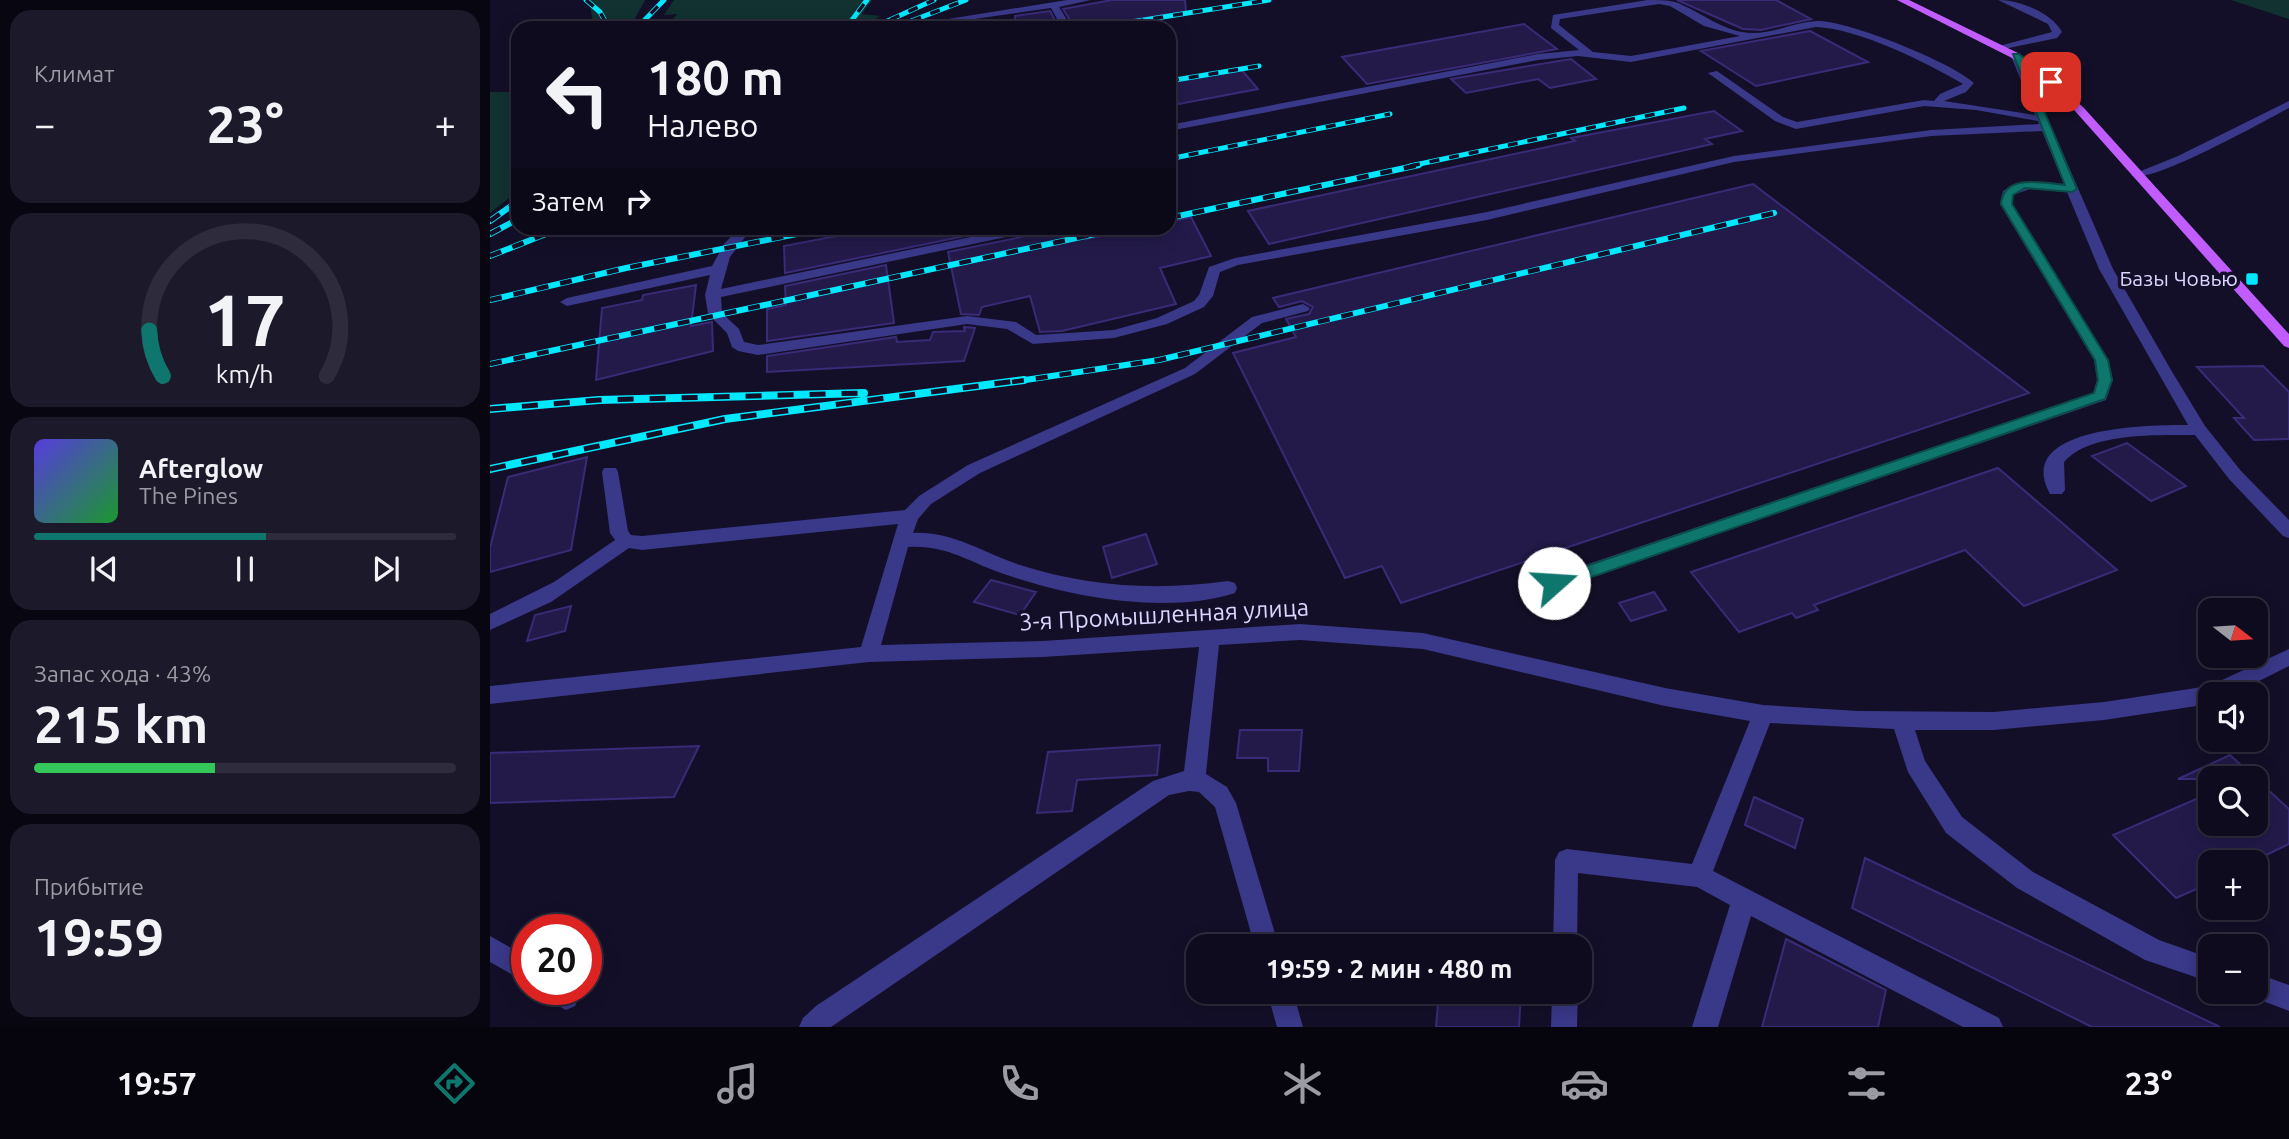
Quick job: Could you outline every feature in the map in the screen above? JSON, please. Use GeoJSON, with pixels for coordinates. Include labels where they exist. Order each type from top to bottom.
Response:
{"type":"FeatureCollection","features":[{"type":"Feature","properties":{"kind":"main road"},"geometry":{"type":"LineString","coordinates":[[1902,0],[2016,56],[2079,109],[2289,343]]}},
{"type":"Feature","properties":{"kind":"street"},"geometry":{"type":"LineString","coordinates":[[947,20],[1086,0]]}},
{"type":"Feature","properties":{"kind":"street"},"geometry":{"type":"LineString","coordinates":[[2002,48],[2054,36],[2057,32],[2052,22],[2003,0]]}},
{"type":"Feature","properties":{"kind":"street"},"geometry":{"type":"LineString","coordinates":[[1591,55],[1554,26],[1556,18],[1659,1],[1673,4],[1707,24],[1753,36]]}},
{"type":"Feature","properties":{"kind":"street"},"geometry":{"type":"LineString","coordinates":[[1055,5],[1063,21]]}},
{"type":"Feature","properties":{"kind":"street"},"geometry":{"type":"LineString","coordinates":[[1176,127],[1538,57],[1564,53],[1631,59],[1826,24],[1853,30],[1898,49],[1914,52],[1965,78],[1969,83],[1963,90],[1942,96],[1938,103]]}},
{"type":"Feature","properties":{"kind":"street"},"geometry":{"type":"LineString","coordinates":[[2016,56],[2106,269],[2199,430],[2235,475],[2289,531]]}},
{"type":"Feature","properties":{"kind":"street"},"geometry":{"type":"LineString","coordinates":[[1713,74],[1779,119],[1796,126],[1912,103],[1938,103],[2045,123]]}},
{"type":"Feature","properties":{"kind":"street"},"geometry":{"type":"LineString","coordinates":[[2137,175],[2182,158],[2289,104]]}},
{"type":"Feature","properties":{"kind":"street"},"geometry":{"type":"LineString","coordinates":[[739,235],[727,247],[717,269],[712,295],[715,314],[734,332],[737,344],[750,349],[967,320],[1011,325],[1033,340],[1096,337],[1162,321],[1199,304],[1206,296],[1214,270],[1235,262],[1487,216],[1734,159],[1931,133],[2045,123]]}},
{"type":"Feature","properties":{"kind":"street"},"geometry":{"type":"LineString","coordinates":[[1554,583],[2100,396],[2105,380],[2101,360],[2006,204],[2007,194],[2014,188],[2025,185],[2072,189]]}},
{"type":"Feature","properties":{"kind":"street"},"geometry":{"type":"LineString","coordinates":[[712,295],[997,235]]}},
{"type":"Feature","properties":{"kind":"street"},"geometry":{"type":"LineString","coordinates":[[567,302],[717,269]]}},
{"type":"Feature","properties":{"kind":"street"},"geometry":{"type":"LineString","coordinates":[[869,654],[901,540],[910,516],[925,499],[974,469],[1191,371],[1257,320],[1303,308]]}},
{"type":"Feature","properties":{"kind":"street"},"geometry":{"type":"LineString","coordinates":[[2056,490],[2052,472],[2059,454],[2079,444],[2146,430],[2199,430]]}},
{"type":"Feature","properties":{"kind":"street"},"geometry":{"type":"LineString","coordinates":[[610,472],[619,533],[626,541],[642,544],[910,516]]}},
{"type":"Feature","properties":{"kind":"street"},"geometry":{"type":"LineString","coordinates":[[901,540],[937,540],[1012,570],[1078,589],[1131,596],[1181,596],[1228,588]]}},
{"type":"Feature","properties":{"kind":"street"},"geometry":{"type":"LineString","coordinates":[[490,622],[513,614],[572,581],[626,541]]}},
{"type":"Feature","properties":{"kind":"street","name":"3-я Промышленная улица"},"geometry":{"type":"LineString","coordinates":[[490,695],[869,654],[1044,649],[1300,632],[1423,640],[1665,697],[1763,714],[1900,720],[2008,719],[2104,711],[2198,697]]}},
{"type":"Feature","properties":{"kind":"street"},"geometry":{"type":"LineString","coordinates":[[1194,780],[1210,636]]}},
{"type":"Feature","properties":{"kind":"street","name":"3-я Промышленная улица"},"geometry":{"type":"LineString","coordinates":[[2237,682],[2289,657]]}},
{"type":"Feature","properties":{"kind":"street"},"geometry":{"type":"LineString","coordinates":[[1699,876],[1763,714]]}},
{"type":"Feature","properties":{"kind":"street"},"geometry":{"type":"LineString","coordinates":[[1900,720],[1916,765],[1954,825],[2025,880],[2154,951],[2198,966]]}},
{"type":"Feature","properties":{"kind":"street"},"geometry":{"type":"LineString","coordinates":[[812,1027],[834,1009],[1171,783],[1194,780],[1213,788],[1226,803],[1263,934]]}},
{"type":"Feature","properties":{"kind":"street"},"geometry":{"type":"LineString","coordinates":[[1565,934],[1567,860],[1699,876],[1990,1027]]}},
{"type":"Feature","properties":{"kind":"street"},"geometry":{"type":"LineString","coordinates":[[1705,1027],[1744,898]]}},
{"type":"Feature","properties":{"kind":"street"},"geometry":{"type":"LineString","coordinates":[[490,947],[511,961]]}},
{"type":"Feature","properties":{"kind":"street"},"geometry":{"type":"LineString","coordinates":[[2268,990],[2289,998]]}},
{"type":"Feature","properties":{"kind":"street"},"geometry":{"type":"LineString","coordinates":[[1283,1004],[1290,1027]]}},
{"type":"Feature","properties":{"kind":"street"},"geometry":{"type":"LineString","coordinates":[[1564,1004],[1564,1027]]}},
{"type":"Feature","properties":{"kind":"green space"},"geometry":{"type":"Polygon","coordinates":[[[589,0],[645,0],[634,21],[593,21],[589,0]]]}},
{"type":"Feature","properties":{"kind":"green space"},"geometry":{"type":"Polygon","coordinates":[[[674,0],[872,0],[862,14],[880,16],[872,21],[672,21],[677,14],[664,15],[674,0]]]}},
{"type":"Feature","properties":{"kind":"green space"},"geometry":{"type":"Polygon","coordinates":[[[2231,0],[2289,0],[2289,19],[2231,0]]]}},
{"type":"Feature","properties":{"kind":"green space"},"geometry":{"type":"Polygon","coordinates":[[[490,92],[511,92],[511,196],[490,213],[490,92]]]}},
{"type":"Feature","properties":{"kind":"building"},"geometry":{"type":"Polygon","coordinates":[[[1112,0],[1185,0],[1186,12],[1124,21],[1071,21],[1063,9],[1112,0]]]}},
{"type":"Feature","properties":{"kind":"building"},"geometry":{"type":"Polygon","coordinates":[[[1677,0],[1776,0],[1811,19],[1761,30],[1743,29],[1677,0]]]}},
{"type":"Feature","properties":{"kind":"building"},"geometry":{"type":"Polygon","coordinates":[[[1050,11],[1055,21],[1015,21],[1015,16],[1050,11]]]}},
{"type":"Feature","properties":{"kind":"building"},"geometry":{"type":"Polygon","coordinates":[[[1524,24],[1557,49],[1367,84],[1342,57],[1524,24]]]}},
{"type":"Feature","properties":{"kind":"building"},"geometry":{"type":"Polygon","coordinates":[[[1810,31],[1868,62],[1756,86],[1701,51],[1810,31]]]}},
{"type":"Feature","properties":{"kind":"building"},"geometry":{"type":"Polygon","coordinates":[[[1571,59],[1596,79],[1550,88],[1538,79],[1466,93],[1451,79],[1571,59]]]}},
{"type":"Feature","properties":{"kind":"building"},"geometry":{"type":"Polygon","coordinates":[[[1240,68],[1258,89],[1179,104],[1176,100],[1176,80],[1240,68]]]}},
{"type":"Feature","properties":{"kind":"building"},"geometry":{"type":"Polygon","coordinates":[[[1714,111],[1742,131],[1705,139],[1712,144],[1269,244],[1248,211],[1575,141],[1571,138],[1714,111]]]}},
{"type":"Feature","properties":{"kind":"building"},"geometry":{"type":"Polygon","coordinates":[[[1753,184],[2029,393],[1401,603],[1382,566],[1345,578],[1233,353],[1296,337],[1286,319],[1309,314],[1313,307],[1302,301],[1279,307],[1273,298],[1753,184]]]}},
{"type":"Feature","properties":{"kind":"building"},"geometry":{"type":"Polygon","coordinates":[[[1191,217],[1211,256],[1160,268],[1176,304],[1062,331],[1040,332],[1030,296],[982,307],[979,315],[961,314],[948,252],[1031,235],[1086,235],[1086,239],[1106,235],[1176,235],[1176,220],[1191,217]]]}},
{"type":"Feature","properties":{"kind":"building"},"geometry":{"type":"Polygon","coordinates":[[[842,235],[970,235],[785,273],[784,246],[842,235]]]}},
{"type":"Feature","properties":{"kind":"building"},"geometry":{"type":"Polygon","coordinates":[[[886,265],[894,323],[767,341],[767,309],[786,305],[785,286],[886,265]]]}},
{"type":"Feature","properties":{"kind":"building"},"geometry":{"type":"Polygon","coordinates":[[[696,285],[691,326],[712,322],[713,351],[596,380],[602,308],[642,300],[643,295],[696,285]]]}},
{"type":"Feature","properties":{"kind":"building"},"geometry":{"type":"Polygon","coordinates":[[[964,327],[975,328],[964,361],[767,372],[767,356],[896,337],[897,342],[930,340],[933,332],[965,331],[964,327]]]}},
{"type":"Feature","properties":{"kind":"building"},"geometry":{"type":"Polygon","coordinates":[[[2263,366],[2289,392],[2289,439],[2254,440],[2234,418],[2244,418],[2197,367],[2263,366]]]}},
{"type":"Feature","properties":{"kind":"building"},"geometry":{"type":"Polygon","coordinates":[[[2127,443],[2186,486],[2151,501],[2092,456],[2127,443]]]}},
{"type":"Feature","properties":{"kind":"building"},"geometry":{"type":"Polygon","coordinates":[[[587,457],[571,550],[490,572],[490,548],[508,477],[587,457]]]}},
{"type":"Feature","properties":{"kind":"building"},"geometry":{"type":"Polygon","coordinates":[[[1998,468],[2117,570],[2024,606],[1965,550],[1814,605],[1818,610],[1796,618],[1792,613],[1739,632],[1691,572],[1998,468]]]}},
{"type":"Feature","properties":{"kind":"building"},"geometry":{"type":"Polygon","coordinates":[[[1146,534],[1157,564],[1112,578],[1103,547],[1146,534]]]}},
{"type":"Feature","properties":{"kind":"building"},"geometry":{"type":"Polygon","coordinates":[[[991,580],[1036,592],[1020,615],[974,602],[991,580]]]}},
{"type":"Feature","properties":{"kind":"building"},"geometry":{"type":"Polygon","coordinates":[[[1654,592],[1666,610],[1631,621],[1619,603],[1654,592]]]}},
{"type":"Feature","properties":{"kind":"building"},"geometry":{"type":"Polygon","coordinates":[[[571,606],[565,631],[527,641],[535,615],[571,606]]]}},
{"type":"Feature","properties":{"kind":"building"},"geometry":{"type":"Polygon","coordinates":[[[1240,730],[1302,730],[1299,771],[1268,771],[1268,758],[1237,758],[1240,730]]]}},
{"type":"Feature","properties":{"kind":"building"},"geometry":{"type":"Polygon","coordinates":[[[1160,745],[1157,775],[1077,780],[1072,811],[1037,813],[1048,752],[1160,745]]]}},
{"type":"Feature","properties":{"kind":"building"},"geometry":{"type":"Polygon","coordinates":[[[699,746],[674,797],[490,803],[490,753],[699,746]]]}},
{"type":"Feature","properties":{"kind":"building"},"geometry":{"type":"Polygon","coordinates":[[[2230,755],[2242,766],[2206,766],[2230,755]]]}},
{"type":"Feature","properties":{"kind":"building"},"geometry":{"type":"Polygon","coordinates":[[[2198,770],[2198,779],[2178,779],[2198,770]]]}},
{"type":"Feature","properties":{"kind":"building"},"geometry":{"type":"Polygon","coordinates":[[[2268,790],[2289,809],[2289,844],[2268,854],[2268,850],[2198,850],[2198,888],[2176,898],[2113,835],[2198,798],[2198,836],[2268,836],[2268,790]]]}},
{"type":"Feature","properties":{"kind":"building"},"geometry":{"type":"Polygon","coordinates":[[[1754,797],[1803,819],[1795,848],[1745,825],[1754,797]]]}},
{"type":"Feature","properties":{"kind":"building"},"geometry":{"type":"Polygon","coordinates":[[[1865,858],[2220,1027],[2092,1027],[1852,908],[1865,858]]]}},
{"type":"Feature","properties":{"kind":"building"},"geometry":{"type":"Polygon","coordinates":[[[1786,939],[1886,990],[1878,1027],[1762,1027],[1786,939]]]}},
{"type":"Feature","properties":{"kind":"building"},"geometry":{"type":"Polygon","coordinates":[[[1438,1004],[1520,1004],[1519,1027],[1436,1027],[1438,1004]]]}},
{"type":"Feature","properties":{"kind":"railway"},"geometry":{"type":"LineString","coordinates":[[586,0],[600,12],[605,21]]}},
{"type":"Feature","properties":{"kind":"railway"},"geometry":{"type":"LineString","coordinates":[[644,21],[664,0]]}},
{"type":"Feature","properties":{"kind":"railway"},"geometry":{"type":"LineString","coordinates":[[851,21],[867,0]]}},
{"type":"Feature","properties":{"kind":"railway"},"geometry":{"type":"LineString","coordinates":[[888,21],[934,0]]}},
{"type":"Feature","properties":{"kind":"railway"},"geometry":{"type":"LineString","coordinates":[[911,21],[966,0]]}},
{"type":"Feature","properties":{"kind":"railway"},"geometry":{"type":"LineString","coordinates":[[1138,21],[1269,0]]}},
{"type":"Feature","properties":{"kind":"railway"},"geometry":{"type":"LineString","coordinates":[[1176,80],[1259,66]]}},
{"type":"Feature","properties":{"kind":"railway"},"geometry":{"type":"LineString","coordinates":[[1410,166],[1684,108]]}},
{"type":"Feature","properties":{"kind":"railway"},"geometry":{"type":"LineString","coordinates":[[1176,158],[1390,114]]}},
{"type":"Feature","properties":{"kind":"railway"},"geometry":{"type":"LineString","coordinates":[[1176,217],[1419,165]]}},
{"type":"Feature","properties":{"kind":"railway"},"geometry":{"type":"LineString","coordinates":[[490,221],[511,206]]}},
{"type":"Feature","properties":{"kind":"railway"},"geometry":{"type":"LineString","coordinates":[[1012,382],[1159,360],[1774,213]]}},
{"type":"Feature","properties":{"kind":"railway"},"geometry":{"type":"LineString","coordinates":[[490,234],[511,223]]}},
{"type":"Feature","properties":{"kind":"railway"},"geometry":{"type":"LineString","coordinates":[[490,256],[543,235]]}},
{"type":"Feature","properties":{"kind":"railway"},"geometry":{"type":"LineString","coordinates":[[490,300],[626,268],[792,235]]}},
{"type":"Feature","properties":{"kind":"railway"},"geometry":{"type":"LineString","coordinates":[[490,364],[1090,235]]}},
{"type":"Feature","properties":{"kind":"railway"},"geometry":{"type":"LineString","coordinates":[[490,469],[725,419],[1024,380]]}},
{"type":"Feature","properties":{"kind":"railway"},"geometry":{"type":"LineString","coordinates":[[490,409],[599,400],[864,393]]}},
{"type":"Feature","properties":{"kind":"place","name":"Базы Човью"},"geometry":{"type":"Point","coordinates":[2252,279]}},
{"type":"Feature","properties":{"kind":"route"},"geometry":{"type":"LineString","coordinates":[[1554,583],[2100,396],[2105,380],[2101,360],[2006,204],[2007,194],[2014,188],[2025,185],[2072,189],[2016,56],[2051,82]]}}]}
